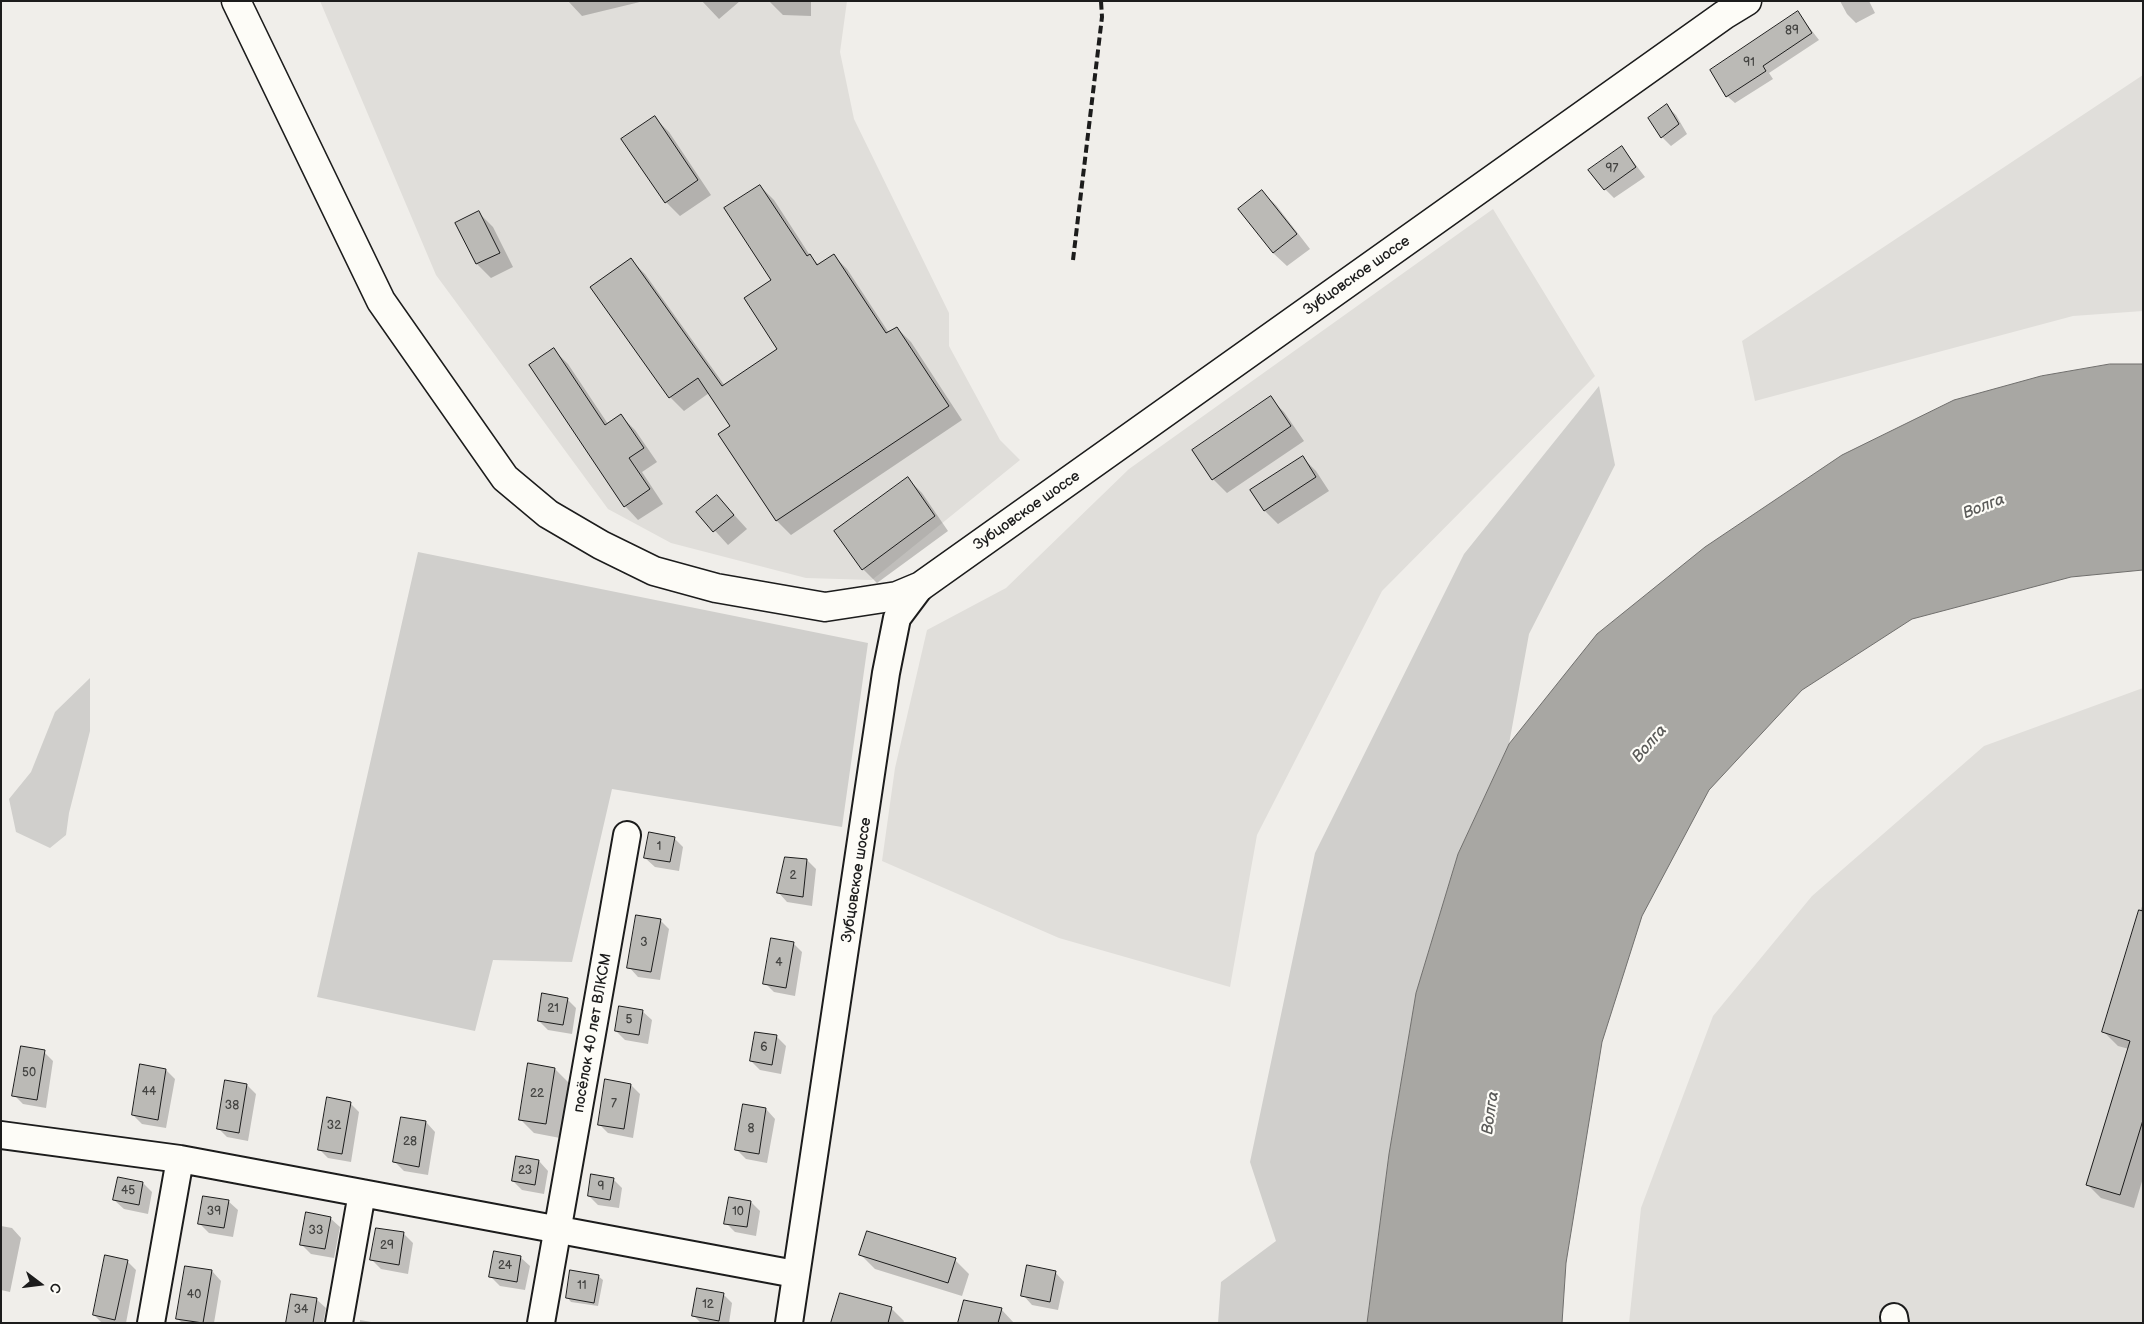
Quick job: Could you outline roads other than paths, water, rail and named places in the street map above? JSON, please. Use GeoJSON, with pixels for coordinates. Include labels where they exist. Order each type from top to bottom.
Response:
{"type":"FeatureCollection","features":[{"type":"Feature","properties":{"kind":"main road"},"geometry":{"type":"LineString","coordinates":[[236,1],[381,301],[506,478],[548,514],[601,545],[654,571],[716,588],[826,607],[897,596],[921,586]]}},
{"type":"Feature","properties":{"kind":"main road","name":"Зубцовское шоссе"},"geometry":{"type":"LineString","coordinates":[[921,586],[1700,33],[1748,1]]}},
{"type":"Feature","properties":{"kind":"street","name":"Зубцовское шоссе"},"geometry":{"type":"LineString","coordinates":[[789,1323],[888,664],[897,618],[921,586]]}},
{"type":"Feature","properties":{"kind":"street","name":"посёлок 40 лет ВЛКСМ"},"geometry":{"type":"LineString","coordinates":[[541,1323],[559,1230],[627,835]]}},
{"type":"Feature","properties":{"kind":"street"},"geometry":{"type":"LineString","coordinates":[[1,1135],[180,1159],[795,1274]]}},
{"type":"Feature","properties":{"kind":"street"},"geometry":{"type":"LineString","coordinates":[[151,1323],[180,1159]]}},
{"type":"Feature","properties":{"kind":"street"},"geometry":{"type":"LineString","coordinates":[[339,1323],[362,1193]]}},
{"type":"Feature","properties":{"kind":"water","name":"Волга"},"geometry":{"type":"Polygon","coordinates":[[[2110,364],[2143,364],[2143,570],[2071,577],[1912,619],[1802,690],[1709,790],[1642,916],[1602,1042],[1566,1263],[1562,1323],[1367,1323],[1389,1154],[1416,993],[1458,854],[1509,744],[1597,634],[1705,547],[1842,455],[1954,400],[2041,376],[2110,364]]]}},
{"type":"Feature","properties":{"kind":"railway"},"geometry":{"type":"LineString","coordinates":[[1073,260],[1102,17],[1101,1]]}}]}
